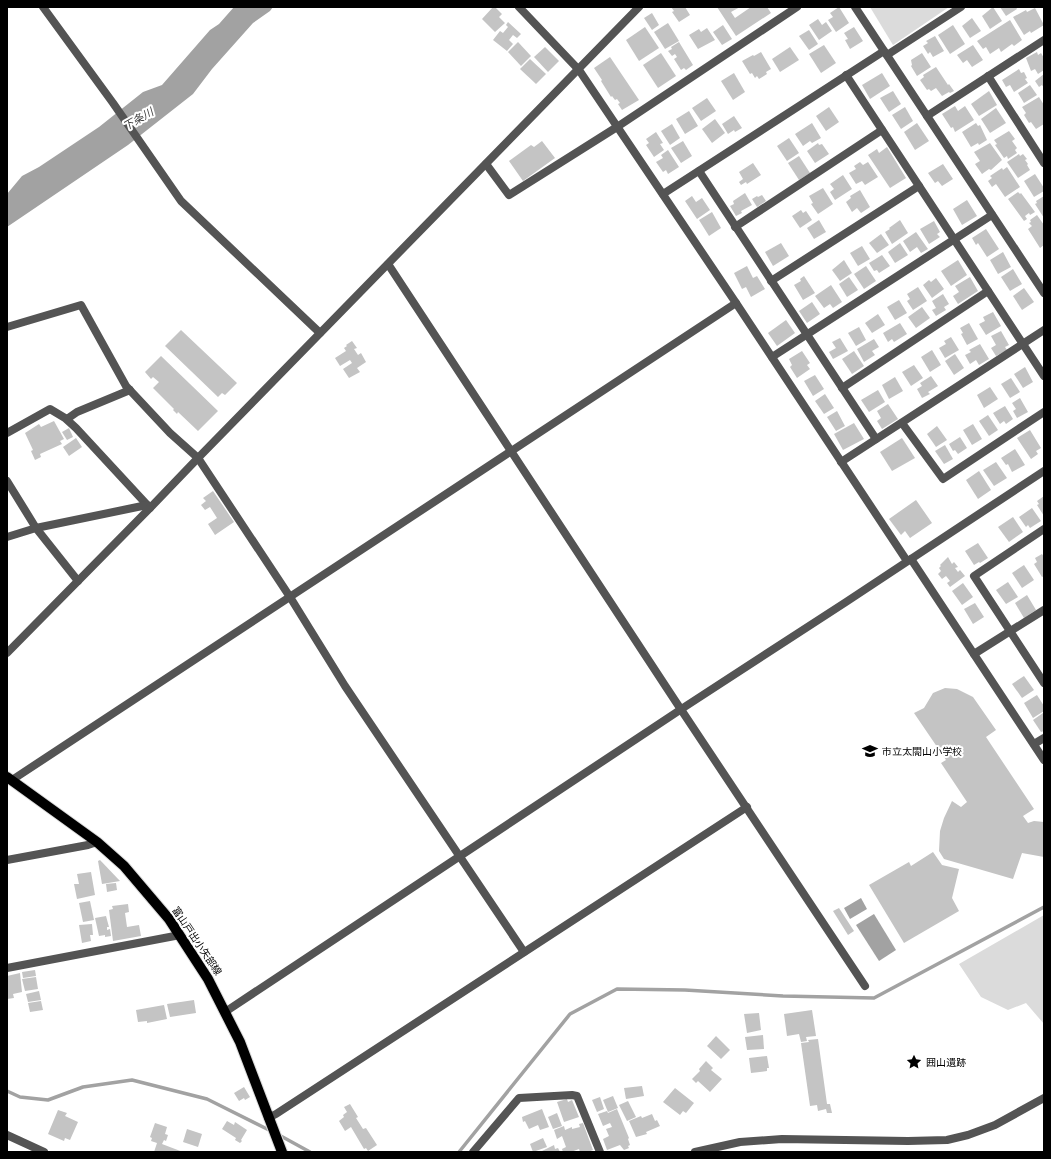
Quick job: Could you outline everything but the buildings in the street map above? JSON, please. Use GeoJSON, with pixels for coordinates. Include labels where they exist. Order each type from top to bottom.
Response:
{"type":"FeatureCollection","features":[{"type":"Feature","properties":{"kind":"main road","name":"富山戸出小矢部線"},"geometry":{"type":"LineString","coordinates":[[9,778],[97,842],[124,866],[169,919],[208,979],[226,1012],[240,1042],[282,1152]]}},
{"type":"Feature","properties":{"kind":"street"},"geometry":{"type":"LineString","coordinates":[[43,7],[149,153],[181,201],[320,333]]}},
{"type":"Feature","properties":{"kind":"street"},"geometry":{"type":"LineString","coordinates":[[7,653],[639,7]]}},
{"type":"Feature","properties":{"kind":"street"},"geometry":{"type":"LineString","coordinates":[[486,164],[509,195],[617,127],[797,7]]}},
{"type":"Feature","properties":{"kind":"street"},"geometry":{"type":"LineString","coordinates":[[855,7],[1044,294]]}},
{"type":"Feature","properties":{"kind":"street"},"geometry":{"type":"LineString","coordinates":[[663,194],[846,75],[961,7]]}},
{"type":"Feature","properties":{"kind":"street"},"geometry":{"type":"LineString","coordinates":[[524,9],[578,70],[663,194],[841,462],[974,654],[1044,760]]}},
{"type":"Feature","properties":{"kind":"street"},"geometry":{"type":"LineString","coordinates":[[927,116],[1044,41]]}},
{"type":"Feature","properties":{"kind":"street"},"geometry":{"type":"LineString","coordinates":[[846,75],[1044,376]]}},
{"type":"Feature","properties":{"kind":"street"},"geometry":{"type":"LineString","coordinates":[[988,76],[1044,163]]}},
{"type":"Feature","properties":{"kind":"street"},"geometry":{"type":"LineString","coordinates":[[736,226],[882,130]]}},
{"type":"Feature","properties":{"kind":"street"},"geometry":{"type":"LineString","coordinates":[[699,171],[876,439]]}},
{"type":"Feature","properties":{"kind":"street"},"geometry":{"type":"LineString","coordinates":[[771,281],[919,186]]}},
{"type":"Feature","properties":{"kind":"street"},"geometry":{"type":"LineString","coordinates":[[772,357],[992,215]]}},
{"type":"Feature","properties":{"kind":"street"},"geometry":{"type":"LineString","coordinates":[[388,264],[865,986]]}},
{"type":"Feature","properties":{"kind":"street"},"geometry":{"type":"LineString","coordinates":[[842,388],[988,291]]}},
{"type":"Feature","properties":{"kind":"street"},"geometry":{"type":"LineString","coordinates":[[9,778],[290,597],[736,303]]}},
{"type":"Feature","properties":{"kind":"street"},"geometry":{"type":"LineString","coordinates":[[7,327],[80,305],[126,386],[170,433],[198,458],[290,597],[345,686],[524,952]]}},
{"type":"Feature","properties":{"kind":"street"},"geometry":{"type":"LineString","coordinates":[[841,462],[1044,330]]}},
{"type":"Feature","properties":{"kind":"street"},"geometry":{"type":"LineString","coordinates":[[67,419],[76,412],[130,390]]}},
{"type":"Feature","properties":{"kind":"street"},"geometry":{"type":"LineString","coordinates":[[7,433],[50,409],[67,419],[149,507]]}},
{"type":"Feature","properties":{"kind":"street"},"geometry":{"type":"LineString","coordinates":[[902,423],[943,479],[1044,412]]}},
{"type":"Feature","properties":{"kind":"street"},"geometry":{"type":"LineString","coordinates":[[226,1012],[681,709],[1044,471]]}},
{"type":"Feature","properties":{"kind":"street"},"geometry":{"type":"LineString","coordinates":[[7,481],[36,528],[78,581]]}},
{"type":"Feature","properties":{"kind":"street"},"geometry":{"type":"LineString","coordinates":[[7,537],[36,528],[149,507]]}},
{"type":"Feature","properties":{"kind":"street"},"geometry":{"type":"LineString","coordinates":[[1044,529],[974,576],[1044,683]]}},
{"type":"Feature","properties":{"kind":"street"},"geometry":{"type":"LineString","coordinates":[[974,654],[1044,610]]}},
{"type":"Feature","properties":{"kind":"street"},"geometry":{"type":"LineString","coordinates":[[1034,744],[1044,738]]}},
{"type":"Feature","properties":{"kind":"street"},"geometry":{"type":"LineString","coordinates":[[269,1120],[747,807]]}},
{"type":"Feature","properties":{"kind":"street"},"geometry":{"type":"LineString","coordinates":[[7,860],[97,842]]}},
{"type":"Feature","properties":{"kind":"street"},"geometry":{"type":"LineString","coordinates":[[7,968],[180,935]]}},
{"type":"Feature","properties":{"kind":"street"},"geometry":{"type":"LineString","coordinates":[[473,1152],[519,1098],[572,1095],[577,1096],[600,1152]]}},
{"type":"Feature","properties":{"kind":"street"},"geometry":{"type":"LineString","coordinates":[[695,1152],[740,1142],[782,1139],[908,1142],[947,1140],[968,1135],[995,1125],[1044,1098]]}},
{"type":"Feature","properties":{"kind":"street"},"geometry":{"type":"LineString","coordinates":[[7,1135],[44,1152]]}},
{"type":"Feature","properties":{"kind":"shaded area"},"geometry":{"type":"Polygon","coordinates":[[[870,7],[949,7],[893,45],[870,7]]]}},
{"type":"Feature","properties":{"kind":"shaded area"},"geometry":{"type":"Polygon","coordinates":[[[1044,915],[1044,1024],[1026,1003],[1008,1010],[981,997],[959,964],[1044,915]]]}},
{"type":"Feature","properties":{"kind":"water","name":"下条川"},"geometry":{"type":"Polygon","coordinates":[[[234,7],[273,7],[270,11],[253,23],[212,69],[193,94],[128,145],[7,227],[7,194],[22,176],[39,167],[99,127],[143,92],[162,85],[210,30],[219,24],[234,7]]]}},
{"type":"Feature","properties":{"kind":"water"},"geometry":{"type":"Polygon","coordinates":[[[861,898],[867,909],[850,919],[844,908],[861,898]]]}},
{"type":"Feature","properties":{"kind":"water"},"geometry":{"type":"Polygon","coordinates":[[[874,914],[896,950],[879,961],[856,925],[874,914]]]}},
{"type":"Feature","properties":{"kind":"waterway"},"geometry":{"type":"LineString","coordinates":[[459,1152],[570,1014],[617,989],[685,990],[783,996],[874,998],[1044,907]]}},
{"type":"Feature","properties":{"kind":"waterway"},"geometry":{"type":"LineString","coordinates":[[7,1091],[20,1097],[48,1100],[83,1087],[132,1080],[207,1099],[271,1131]]}},
{"type":"Feature","properties":{"kind":"waterway"},"geometry":{"type":"LineString","coordinates":[[279,1135],[310,1152]]}},
{"type":"Feature","properties":{"kind":"place","name":"市立太閤山小学校"},"geometry":{"type":"Point","coordinates":[870,751]}},
{"type":"Feature","properties":{"kind":"place","name":"囲山遺跡"},"geometry":{"type":"Point","coordinates":[914,1062]}}]}
